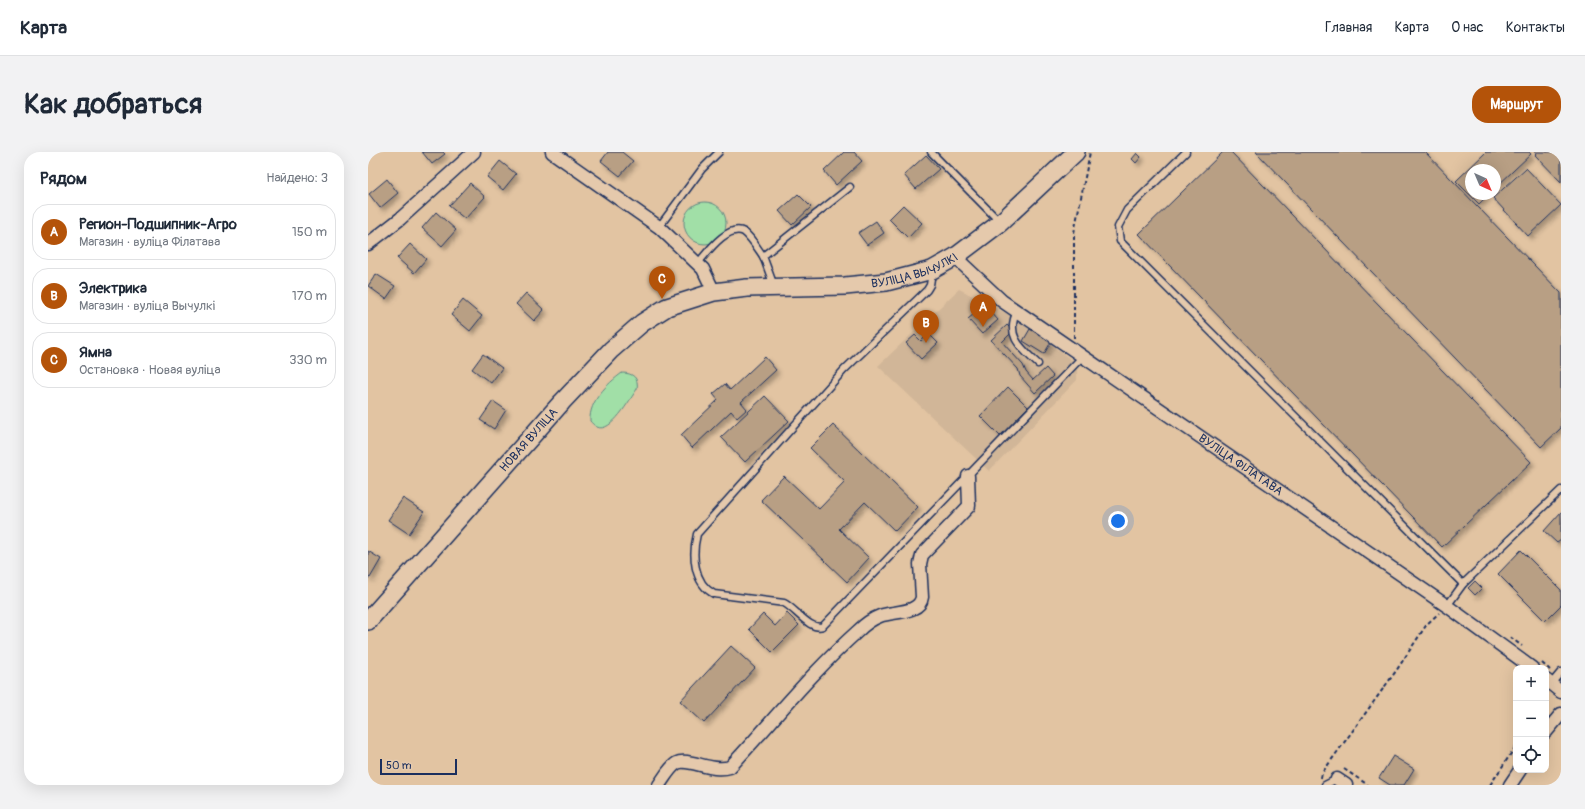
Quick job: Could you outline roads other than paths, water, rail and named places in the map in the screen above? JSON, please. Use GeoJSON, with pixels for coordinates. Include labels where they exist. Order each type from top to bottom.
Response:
{"type":"FeatureCollection","features":[{"type":"Feature","properties":{"kind":"street"},"geometry":{"type":"LineString","coordinates":[[368,244],[400,219],[474,152]]}},
{"type":"Feature","properties":{"kind":"street"},"geometry":{"type":"LineString","coordinates":[[552,152],[659,227],[703,269],[714,292]]}},
{"type":"Feature","properties":{"kind":"street","name":"ВУЛІЦА ВЫЧУЛКІ"},"geometry":{"type":"LineString","coordinates":[[714,292],[774,287],[844,286],[886,282],[932,270],[955,257],[1000,223],[1076,152]]}},
{"type":"Feature","properties":{"kind":"street","name":"ВУЛІЦА ФІЛАТАВА"},"geometry":{"type":"LineString","coordinates":[[955,257],[985,287],[1017,311],[1447,606],[1528,665]]}},
{"type":"Feature","properties":{"kind":"street","name":"НОВАЯ ВУЛІЦА"},"geometry":{"type":"LineString","coordinates":[[368,622],[611,350],[642,323],[667,307],[714,292]]}},
{"type":"Feature","properties":{"kind":"street"},"geometry":{"type":"LineString","coordinates":[[659,785],[678,762],[685,761],[715,770],[730,767],[838,648],[865,624],[879,616],[907,610],[918,605],[922,596],[920,564],[922,555],[969,506],[968,476]]}},
{"type":"Feature","properties":{"kind":"street"},"geometry":{"type":"LineString","coordinates":[[1549,683],[1561,692]]}},
{"type":"Feature","properties":{"kind":"street"},"geometry":{"type":"LineString","coordinates":[[1549,728],[1561,714]]}},
{"type":"Feature","properties":{"kind":"street"},"geometry":{"type":"LineString","coordinates":[[1510,785],[1518,773]]}},
{"type":"Feature","properties":{"kind":"lane"},"geometry":{"type":"LineString","coordinates":[[659,227],[702,169],[719,152]]}},
{"type":"Feature","properties":{"kind":"lane"},"geometry":{"type":"LineString","coordinates":[[931,152],[1000,223]]}},
{"type":"Feature","properties":{"kind":"lane"},"geometry":{"type":"LineString","coordinates":[[1186,152],[1128,210],[1118,227],[1120,241],[1463,584]]}},
{"type":"Feature","properties":{"kind":"lane"},"geometry":{"type":"LineString","coordinates":[[763,256],[850,187]]}},
{"type":"Feature","properties":{"kind":"lane"},"geometry":{"type":"LineString","coordinates":[[698,264],[724,236],[739,230],[745,233],[763,256],[774,287]]}},
{"type":"Feature","properties":{"kind":"lane"},"geometry":{"type":"LineString","coordinates":[[932,270],[930,285],[927,290],[844,370],[697,534],[694,546],[698,577],[701,584],[714,594],[784,603],[791,606],[813,626],[819,628],[823,626],[1083,356]]}},
{"type":"Feature","properties":{"kind":"lane"},"geometry":{"type":"LineString","coordinates":[[1017,311],[1012,321],[1015,340],[1038,364]]}},
{"type":"Feature","properties":{"kind":"lane"},"geometry":{"type":"LineString","coordinates":[[1447,606],[1463,584],[1561,490]]}},
{"type":"Feature","properties":{"kind":"lane"},"geometry":{"type":"LineString","coordinates":[[1549,681],[1561,672]]}},
{"type":"Feature","properties":{"kind":"lane"},"geometry":{"type":"LineString","coordinates":[[1323,782],[1341,782]]}},
{"type":"Feature","properties":{"kind":"place","name":"Ямна"},"geometry":{"type":"Point","coordinates":[662,299]}},
{"type":"Feature","properties":{"kind":"place","name":"Регион-Подшипник-Агро"},"geometry":{"type":"Point","coordinates":[983,327]}},
{"type":"Feature","properties":{"kind":"place","name":"Электрика"},"geometry":{"type":"Point","coordinates":[926,343]}}]}
